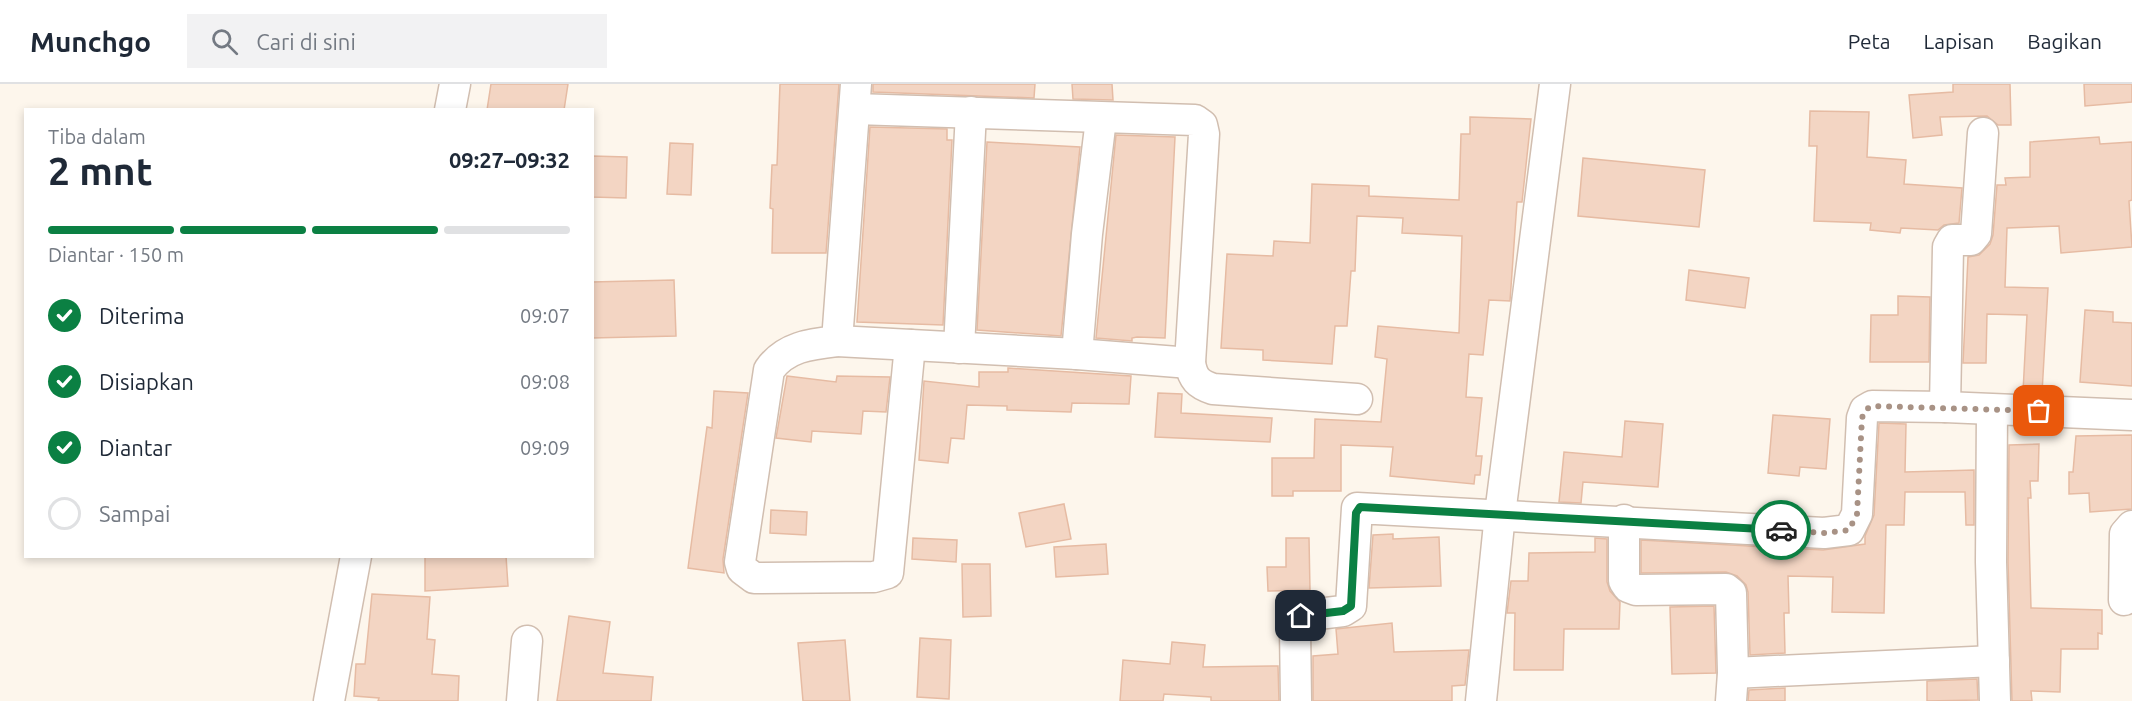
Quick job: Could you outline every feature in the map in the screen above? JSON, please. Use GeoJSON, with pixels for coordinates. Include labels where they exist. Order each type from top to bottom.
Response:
{"type":"FeatureCollection","features":[{"type":"Feature","properties":{"kind":"street"},"geometry":{"type":"LineString","coordinates":[[450,108],[455,84]]}},
{"type":"Feature","properties":{"kind":"street"},"geometry":{"type":"LineString","coordinates":[[1482,701],[1500,514],[1555,84]]}},
{"type":"Feature","properties":{"kind":"street"},"geometry":{"type":"LineString","coordinates":[[837,341],[855,96],[972,112],[1101,119],[1186,118],[1202,125],[1204,134],[1190,363],[1196,381],[1213,390],[1357,399]]}},
{"type":"Feature","properties":{"kind":"street"},"geometry":{"type":"LineString","coordinates":[[959,348],[972,112]]}},
{"type":"Feature","properties":{"kind":"street"},"geometry":{"type":"LineString","coordinates":[[1077,354],[1087,234],[1101,119]]}},
{"type":"Feature","properties":{"kind":"street"},"geometry":{"type":"LineString","coordinates":[[1945,407],[1948,247],[1952,240],[1971,240],[1976,234],[1983,133]]}},
{"type":"Feature","properties":{"kind":"street"},"geometry":{"type":"LineString","coordinates":[[910,345],[888,573],[874,577],[754,578],[742,569],[740,562],[769,370],[777,358],[808,344],[837,341],[1077,354],[1190,363]]}},
{"type":"Feature","properties":{"kind":"street"},"geometry":{"type":"LineString","coordinates":[[1296,701],[1295,627],[1297,621],[1301,616],[1343,611],[1351,606],[1357,508],[1624,520],[1824,533],[1849,530],[1857,514],[1862,418],[1865,410],[1872,406],[2132,415]]}},
{"type":"Feature","properties":{"kind":"street"},"geometry":{"type":"LineString","coordinates":[[1992,410],[1991,562],[1995,701]]}},
{"type":"Feature","properties":{"kind":"street"},"geometry":{"type":"LineString","coordinates":[[1624,520],[1624,581],[1628,587],[1636,591],[1726,589],[1731,592],[1732,687],[1994,662]]}},
{"type":"Feature","properties":{"kind":"street"},"geometry":{"type":"LineString","coordinates":[[2124,600],[2125,534],[2132,526]]}},
{"type":"Feature","properties":{"kind":"street"},"geometry":{"type":"LineString","coordinates":[[329,701],[357,558]]}},
{"type":"Feature","properties":{"kind":"street"},"geometry":{"type":"LineString","coordinates":[[522,701],[528,641]]}},
{"type":"Feature","properties":{"kind":"building"},"geometry":{"type":"Polygon","coordinates":[[[491,84],[568,84],[564,108],[487,108],[491,84]]]}},
{"type":"Feature","properties":{"kind":"building"},"geometry":{"type":"Polygon","coordinates":[[[780,84],[839,84],[826,253],[772,253],[773,209],[770,208],[772,165],[777,165],[780,84]]]}},
{"type":"Feature","properties":{"kind":"building"},"geometry":{"type":"Polygon","coordinates":[[[873,84],[1035,84],[1034,98],[873,92],[873,84]]]}},
{"type":"Feature","properties":{"kind":"building"},"geometry":{"type":"Polygon","coordinates":[[[1072,84],[1112,84],[1113,100],[1073,99],[1072,84]]]}},
{"type":"Feature","properties":{"kind":"building"},"geometry":{"type":"Polygon","coordinates":[[[1953,84],[2010,84],[2011,125],[1998,125],[1987,116],[1940,117],[1942,135],[1913,138],[1909,95],[1953,92],[1953,84]]]}},
{"type":"Feature","properties":{"kind":"building"},"geometry":{"type":"Polygon","coordinates":[[[2084,84],[2132,84],[2132,102],[2085,106],[2084,84]]]}},
{"type":"Feature","properties":{"kind":"building"},"geometry":{"type":"Polygon","coordinates":[[[1810,111],[1869,112],[1867,157],[1906,160],[1904,184],[1962,188],[1959,223],[1944,225],[1938,230],[1901,228],[1900,233],[1870,230],[1871,223],[1814,221],[1817,146],[1809,146],[1810,111]]]}},
{"type":"Feature","properties":{"kind":"building"},"geometry":{"type":"Polygon","coordinates":[[[1470,117],[1531,119],[1522,202],[1517,202],[1510,301],[1489,300],[1483,355],[1469,354],[1466,397],[1482,398],[1476,456],[1482,456],[1480,475],[1475,475],[1474,484],[1390,476],[1393,447],[1341,445],[1341,491],[1293,491],[1293,496],[1272,496],[1272,458],[1314,458],[1315,419],[1381,422],[1387,359],[1375,357],[1378,326],[1459,333],[1462,236],[1402,233],[1403,218],[1357,216],[1355,271],[1351,271],[1347,326],[1335,326],[1332,364],[1263,360],[1263,350],[1221,348],[1227,254],[1273,256],[1274,241],[1310,243],[1312,184],[1369,186],[1369,196],[1459,200],[1461,134],[1470,134],[1470,117]]]}},
{"type":"Feature","properties":{"kind":"building"},"geometry":{"type":"Polygon","coordinates":[[[870,127],[947,129],[947,140],[952,140],[943,325],[857,322],[870,127]]]}},
{"type":"Feature","properties":{"kind":"building"},"geometry":{"type":"Polygon","coordinates":[[[1116,135],[1175,137],[1165,338],[1137,337],[1132,338],[1132,341],[1096,338],[1116,135]]]}},
{"type":"Feature","properties":{"kind":"building"},"geometry":{"type":"Polygon","coordinates":[[[2099,137],[2100,144],[2132,142],[2132,200],[2129,201],[2132,247],[2061,253],[2059,226],[2007,228],[2005,287],[2048,288],[2042,393],[2023,392],[2027,315],[1987,314],[1986,363],[1963,363],[1968,257],[1979,255],[1990,244],[1993,235],[1997,185],[2006,185],[2005,178],[2030,177],[2030,142],[2099,137]]]}},
{"type":"Feature","properties":{"kind":"building"},"geometry":{"type":"Polygon","coordinates":[[[987,142],[1080,147],[1061,336],[977,330],[987,142]]]}},
{"type":"Feature","properties":{"kind":"building"},"geometry":{"type":"Polygon","coordinates":[[[670,143],[693,144],[691,195],[667,194],[670,143]]]}},
{"type":"Feature","properties":{"kind":"building"},"geometry":{"type":"Polygon","coordinates":[[[594,156],[627,157],[626,198],[594,197],[594,156]]]}},
{"type":"Feature","properties":{"kind":"building"},"geometry":{"type":"Polygon","coordinates":[[[1583,158],[1705,170],[1699,227],[1578,216],[1583,158]]]}},
{"type":"Feature","properties":{"kind":"building"},"geometry":{"type":"Polygon","coordinates":[[[1689,270],[1749,278],[1745,308],[1686,300],[1689,270]]]}},
{"type":"Feature","properties":{"kind":"building"},"geometry":{"type":"Polygon","coordinates":[[[674,280],[676,336],[594,338],[594,282],[674,280]]]}},
{"type":"Feature","properties":{"kind":"building"},"geometry":{"type":"Polygon","coordinates":[[[1898,296],[1930,297],[1929,362],[1870,362],[1871,315],[1898,315],[1898,296]]]}},
{"type":"Feature","properties":{"kind":"building"},"geometry":{"type":"Polygon","coordinates":[[[2085,310],[2113,312],[2113,322],[2132,323],[2132,386],[2080,382],[2085,310]]]}},
{"type":"Feature","properties":{"kind":"building"},"geometry":{"type":"Polygon","coordinates":[[[1008,368],[1131,376],[1129,404],[1072,403],[1071,412],[1007,410],[1007,406],[967,405],[964,439],[951,438],[948,463],[919,460],[924,381],[979,387],[979,372],[1008,372],[1008,368]]]}},
{"type":"Feature","properties":{"kind":"building"},"geometry":{"type":"Polygon","coordinates":[[[787,376],[836,382],[837,376],[890,377],[886,412],[863,411],[861,434],[812,431],[811,442],[776,438],[787,376]]]}},
{"type":"Feature","properties":{"kind":"building"},"geometry":{"type":"Polygon","coordinates":[[[714,391],[748,393],[723,559],[724,573],[688,568],[707,427],[712,428],[714,391]]]}},
{"type":"Feature","properties":{"kind":"building"},"geometry":{"type":"Polygon","coordinates":[[[1158,393],[1182,394],[1181,413],[1272,418],[1270,442],[1155,437],[1158,393]]]}},
{"type":"Feature","properties":{"kind":"building"},"geometry":{"type":"Polygon","coordinates":[[[1773,415],[1830,419],[1826,469],[1800,467],[1799,476],[1768,473],[1773,415]]]}},
{"type":"Feature","properties":{"kind":"building"},"geometry":{"type":"Polygon","coordinates":[[[1625,421],[1663,424],[1658,487],[1583,482],[1581,503],[1559,502],[1564,452],[1622,457],[1625,421]]]}},
{"type":"Feature","properties":{"kind":"building"},"geometry":{"type":"Polygon","coordinates":[[[1879,423],[1906,424],[1905,472],[1974,470],[1974,525],[1966,525],[1965,492],[1905,492],[1904,525],[1886,525],[1884,613],[1832,612],[1833,577],[1788,576],[1789,613],[1784,613],[1785,653],[1750,655],[1748,592],[1746,585],[1737,576],[1726,572],[1641,573],[1641,540],[1823,550],[1865,544],[1865,536],[1874,515],[1879,423]]]}},
{"type":"Feature","properties":{"kind":"building"},"geometry":{"type":"Polygon","coordinates":[[[2132,435],[2132,509],[2090,512],[2089,493],[2069,494],[2069,472],[2073,472],[2076,436],[2132,435]]]}},
{"type":"Feature","properties":{"kind":"building"},"geometry":{"type":"Polygon","coordinates":[[[2039,444],[2038,481],[2030,481],[2031,498],[2028,498],[2031,608],[2102,610],[2102,634],[2098,633],[2098,649],[2061,649],[2060,692],[2031,691],[2032,701],[2012,701],[2008,562],[2009,445],[2039,444]]]}},
{"type":"Feature","properties":{"kind":"building"},"geometry":{"type":"Polygon","coordinates":[[[1064,504],[1071,539],[1026,547],[1019,513],[1064,504]]]}},
{"type":"Feature","properties":{"kind":"building"},"geometry":{"type":"Polygon","coordinates":[[[771,510],[807,512],[806,535],[770,533],[771,510]]]}},
{"type":"Feature","properties":{"kind":"building"},"geometry":{"type":"Polygon","coordinates":[[[1393,534],[1393,539],[1439,537],[1441,586],[1369,588],[1373,535],[1393,534]]]}},
{"type":"Feature","properties":{"kind":"building"},"geometry":{"type":"Polygon","coordinates":[[[913,538],[957,540],[956,562],[912,559],[913,538]]]}},
{"type":"Feature","properties":{"kind":"building"},"geometry":{"type":"Polygon","coordinates":[[[1286,538],[1309,538],[1310,590],[1268,591],[1267,567],[1286,567],[1286,538]]]}},
{"type":"Feature","properties":{"kind":"building"},"geometry":{"type":"Polygon","coordinates":[[[1595,538],[1607,539],[1607,582],[1610,591],[1620,602],[1619,629],[1564,629],[1563,670],[1514,670],[1515,613],[1507,613],[1511,581],[1528,581],[1529,553],[1595,552],[1595,538]]]}},
{"type":"Feature","properties":{"kind":"building"},"geometry":{"type":"Polygon","coordinates":[[[1106,544],[1108,574],[1056,577],[1054,547],[1106,544]]]}},
{"type":"Feature","properties":{"kind":"building"},"geometry":{"type":"Polygon","coordinates":[[[425,558],[506,558],[508,586],[425,591],[425,558]]]}},
{"type":"Feature","properties":{"kind":"building"},"geometry":{"type":"Polygon","coordinates":[[[962,564],[990,564],[991,616],[963,617],[962,564]]]}},
{"type":"Feature","properties":{"kind":"building"},"geometry":{"type":"Polygon","coordinates":[[[372,594],[430,597],[427,639],[435,640],[432,674],[459,676],[458,701],[378,701],[379,698],[354,696],[356,664],[365,664],[372,594]]]}},
{"type":"Feature","properties":{"kind":"building"},"geometry":{"type":"Polygon","coordinates":[[[1714,606],[1716,673],[1672,674],[1670,607],[1714,606]]]}},
{"type":"Feature","properties":{"kind":"building"},"geometry":{"type":"Polygon","coordinates":[[[569,616],[610,622],[603,673],[653,677],[651,701],[557,701],[569,616]]]}},
{"type":"Feature","properties":{"kind":"building"},"geometry":{"type":"Polygon","coordinates":[[[1392,623],[1394,652],[1469,650],[1465,685],[1452,686],[1452,701],[1313,701],[1313,656],[1338,654],[1336,629],[1392,623]]]}},
{"type":"Feature","properties":{"kind":"building"},"geometry":{"type":"Polygon","coordinates":[[[920,638],[951,640],[949,699],[917,697],[920,638]]]}},
{"type":"Feature","properties":{"kind":"building"},"geometry":{"type":"Polygon","coordinates":[[[845,640],[850,701],[803,701],[798,643],[845,640]]]}},
{"type":"Feature","properties":{"kind":"building"},"geometry":{"type":"Polygon","coordinates":[[[1172,642],[1205,645],[1203,667],[1278,666],[1279,701],[1211,701],[1211,697],[1164,694],[1163,701],[1120,701],[1123,660],[1170,664],[1172,642]]]}},
{"type":"Feature","properties":{"kind":"building"},"geometry":{"type":"Polygon","coordinates":[[[1977,679],[1978,700],[1927,701],[1927,681],[1977,679]]]}},
{"type":"Feature","properties":{"kind":"building"},"geometry":{"type":"Polygon","coordinates":[[[1785,688],[1785,701],[1748,701],[1749,690],[1785,688]]]}},
{"type":"Feature","properties":{"kind":"way so far"},"geometry":{"type":"LineString","coordinates":[[1781,530],[1824,533],[1849,530],[1857,514],[1862,418],[1865,410],[1872,406],[2039,411]]}},
{"type":"Feature","properties":{"kind":"route"},"geometry":{"type":"LineString","coordinates":[[1301,616],[1343,611],[1351,606],[1356,513],[1357,508],[1360,507],[1781,530]]}}]}
